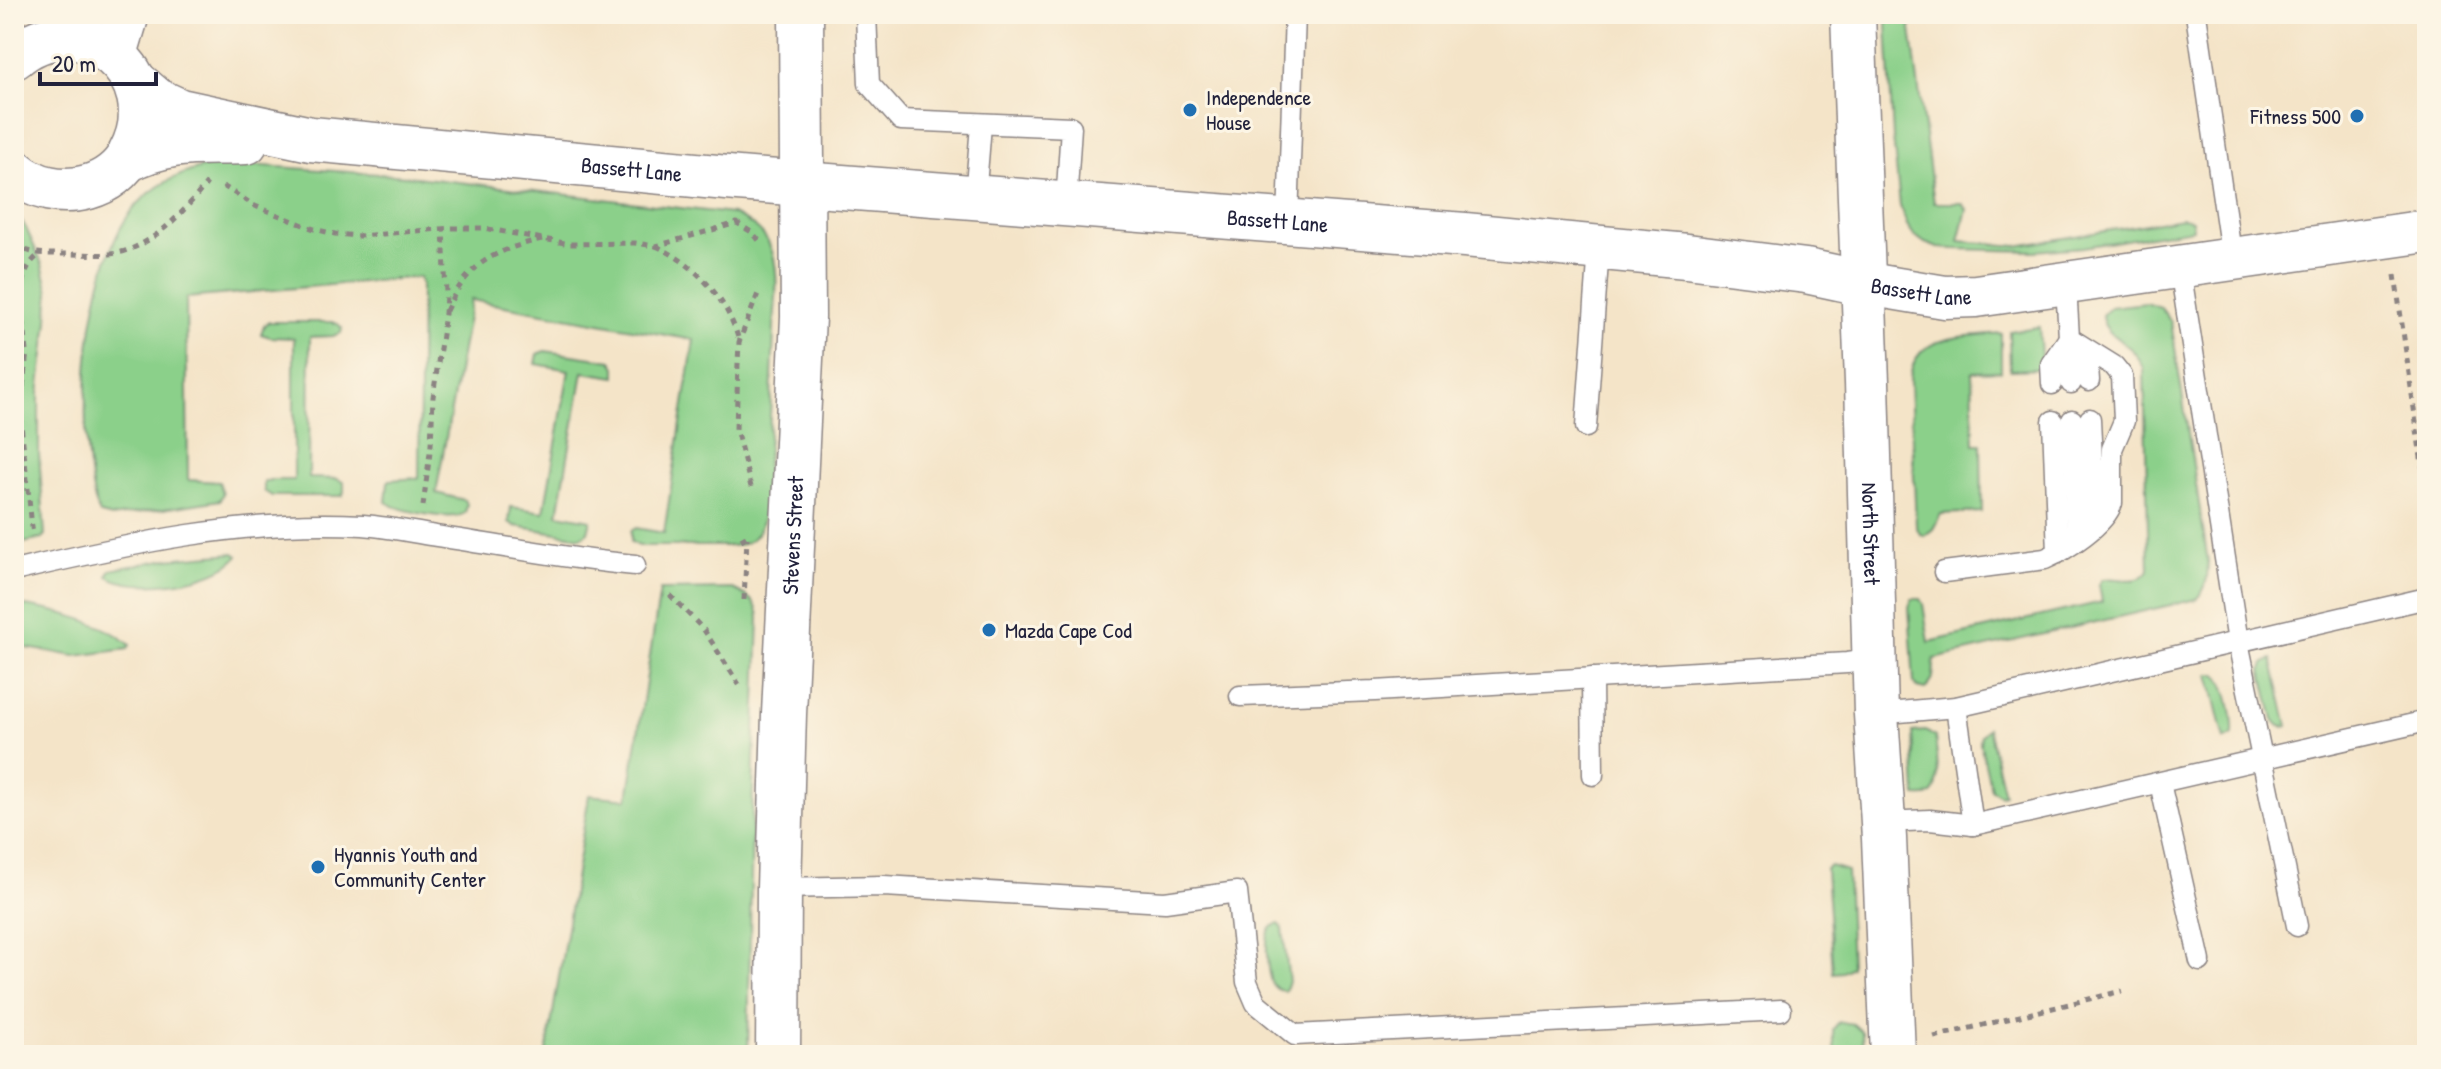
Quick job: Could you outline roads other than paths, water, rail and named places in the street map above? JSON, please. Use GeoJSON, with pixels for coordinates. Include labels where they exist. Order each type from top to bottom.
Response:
{"type":"FeatureCollection","features":[{"type":"Feature","properties":{"kind":"street","name":"Stevens Street"},"geometry":{"type":"LineString","coordinates":[[778,1055],[779,888],[790,569],[803,317],[801,14]]}},
{"type":"Feature","properties":{"kind":"street","name":"North Street"},"geometry":{"type":"LineString","coordinates":[[1853,14],[1876,714],[1893,1055]]}},
{"type":"Feature","properties":{"kind":"street","name":"Bassett Lane"},"geometry":{"type":"LineString","coordinates":[[63,26],[75,37],[126,50],[156,100],[180,111],[311,139],[975,198],[1288,221],[1687,256],[1791,269],[1945,297],[2066,285],[2408,234]]}},
{"type":"Feature","properties":{"kind":"street"},"geometry":{"type":"LineString","coordinates":[[14,57],[63,26]]}},
{"type":"Feature","properties":{"kind":"street"},"geometry":{"type":"LineString","coordinates":[[14,171],[31,183],[53,190],[77,190],[109,178],[127,160],[137,142],[142,122],[142,102],[126,50]]}},
{"type":"Feature","properties":{"kind":"street"},"geometry":{"type":"LineString","coordinates":[[127,160],[149,149],[167,145],[311,139]]}},
{"type":"Feature","properties":{"kind":"lane"},"geometry":{"type":"LineString","coordinates":[[866,14],[869,84],[901,120],[1071,127],[1066,205]]}},
{"type":"Feature","properties":{"kind":"lane"},"geometry":{"type":"LineString","coordinates":[[1288,221],[1295,14]]}},
{"type":"Feature","properties":{"kind":"lane"},"geometry":{"type":"LineString","coordinates":[[2196,14],[2232,260]]}},
{"type":"Feature","properties":{"kind":"lane"},"geometry":{"type":"LineString","coordinates":[[975,198],[981,125]]}},
{"type":"Feature","properties":{"kind":"lane"},"geometry":{"type":"LineString","coordinates":[[1586,427],[1599,248]]}},
{"type":"Feature","properties":{"kind":"lane"},"geometry":{"type":"LineString","coordinates":[[2180,268],[2238,642],[2297,926]]}},
{"type":"Feature","properties":{"kind":"lane"},"geometry":{"type":"LineString","coordinates":[[2066,285],[2069,338],[2051,364],[2070,383],[2087,350]]}},
{"type":"Feature","properties":{"kind":"lane"},"geometry":{"type":"LineString","coordinates":[[1944,572],[2045,559],[2077,540],[2109,510],[2112,503],[2112,449],[2124,421],[2122,376],[2119,370],[2069,338]]}},
{"type":"Feature","properties":{"kind":"lane"},"geometry":{"type":"LineString","coordinates":[[2072,420],[2095,525]]}},
{"type":"Feature","properties":{"kind":"lane"},"geometry":{"type":"LineString","coordinates":[[2072,420],[2077,540]]}},
{"type":"Feature","properties":{"kind":"lane"},"geometry":{"type":"LineString","coordinates":[[2058,553],[2072,420]]}},
{"type":"Feature","properties":{"kind":"lane"},"geometry":{"type":"LineString","coordinates":[[14,571],[167,537],[242,527],[290,525],[364,525],[635,565]]}},
{"type":"Feature","properties":{"kind":"lane"},"geometry":{"type":"LineString","coordinates":[[1876,714],[1956,707],[2427,598]]}},
{"type":"Feature","properties":{"kind":"lane"},"geometry":{"type":"LineString","coordinates":[[1240,696],[1375,691],[1875,659]]}},
{"type":"Feature","properties":{"kind":"lane"},"geometry":{"type":"LineString","coordinates":[[1592,678],[1593,775]]}},
{"type":"Feature","properties":{"kind":"lane"},"geometry":{"type":"LineString","coordinates":[[1956,707],[1973,825]]}},
{"type":"Feature","properties":{"kind":"lane"},"geometry":{"type":"LineString","coordinates":[[1883,822],[1930,820],[1973,825],[2427,721]]}},
{"type":"Feature","properties":{"kind":"lane"},"geometry":{"type":"LineString","coordinates":[[2160,783],[2200,961]]}},
{"type":"Feature","properties":{"kind":"lane"},"geometry":{"type":"LineString","coordinates":[[779,888],[884,886],[1165,902],[1237,892],[1247,982],[1256,1003],[1295,1035],[1781,1010]]}},
{"type":"Feature","properties":{"kind":"place","name":"Independence House"},"geometry":{"type":"Point","coordinates":[1190,110]}},
{"type":"Feature","properties":{"kind":"place","name":"Fitness 500"},"geometry":{"type":"Point","coordinates":[2357,116]}},
{"type":"Feature","properties":{"kind":"place","name":"Mazda Cape Cod"},"geometry":{"type":"Point","coordinates":[989,630]}},
{"type":"Feature","properties":{"kind":"place","name":"Hyannis Youth and Community Center"},"geometry":{"type":"Point","coordinates":[318,867]}}]}
